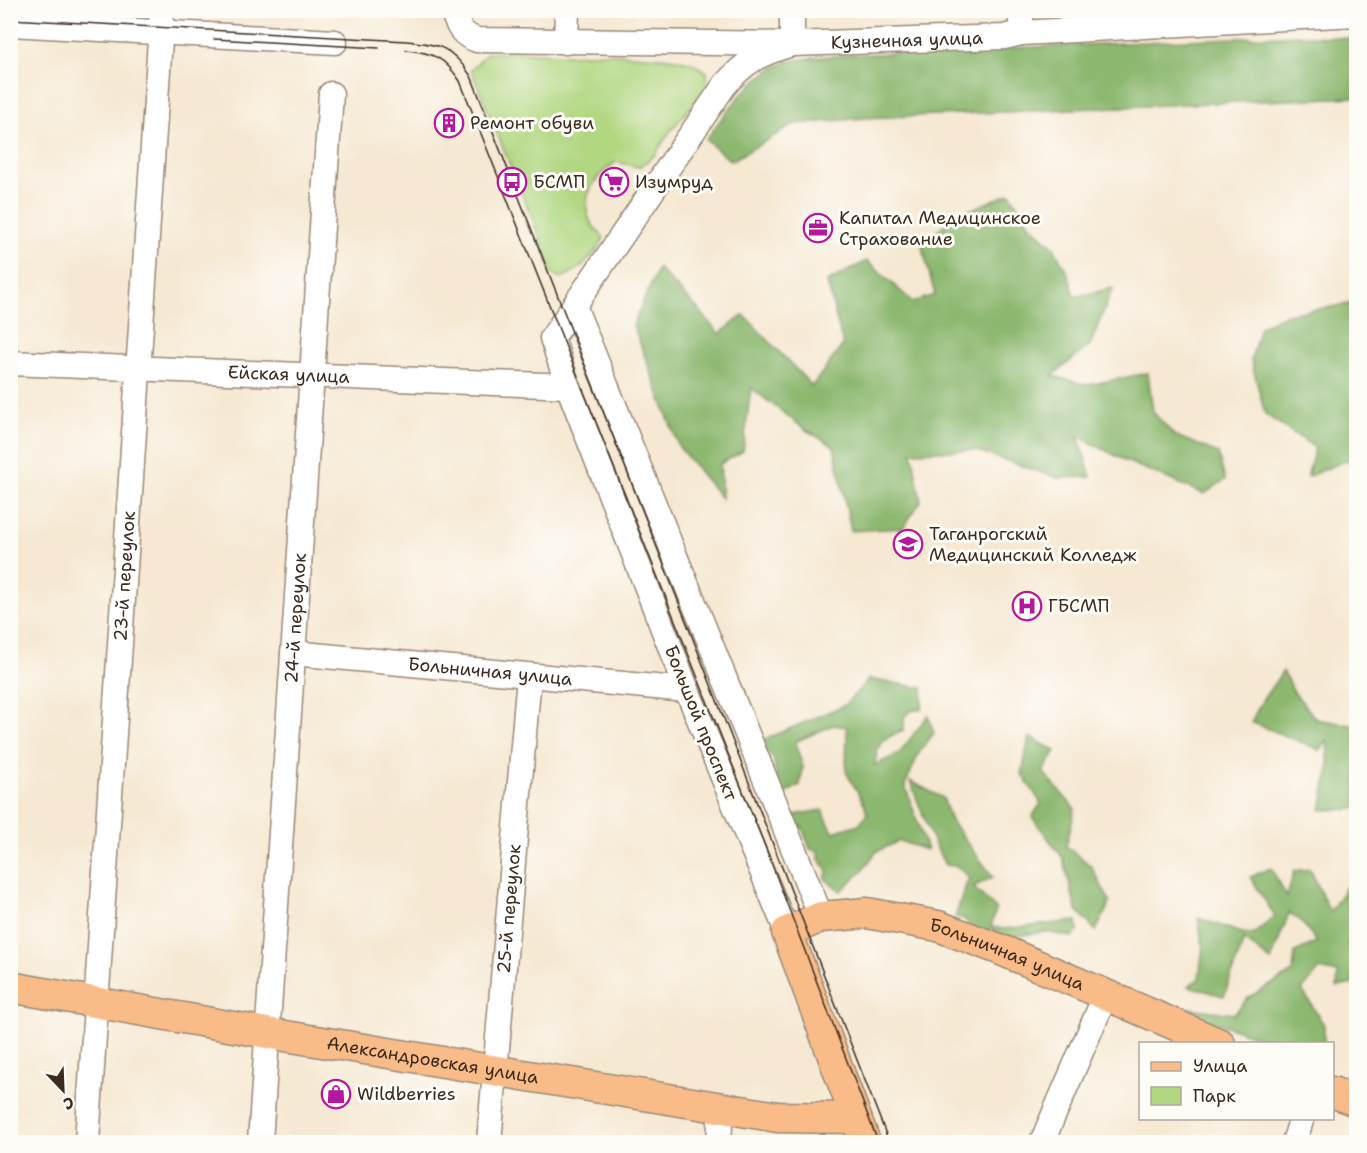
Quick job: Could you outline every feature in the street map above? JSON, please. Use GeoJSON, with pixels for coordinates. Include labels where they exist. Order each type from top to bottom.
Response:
{"type":"FeatureCollection","features":[{"type":"Feature","properties":{"kind":"main road","name":"Больничная улица"},"geometry":{"type":"LineString","coordinates":[[787,932],[821,917],[867,913],[938,926],[999,949],[1215,1042]]}},
{"type":"Feature","properties":{"kind":"main road","name":"Большой проспект"},"geometry":{"type":"LineString","coordinates":[[787,932],[861,1130]]}},
{"type":"Feature","properties":{"kind":"main road","name":"Александровская улица"},"geometry":{"type":"LineString","coordinates":[[10,987],[267,1033],[861,1130]]}},
{"type":"Feature","properties":{"kind":"main road"},"geometry":{"type":"LineString","coordinates":[[1334,1093],[1356,1101]]}},
{"type":"Feature","properties":{"kind":"street"},"geometry":{"type":"LineString","coordinates":[[566,42],[567,10]]}},
{"type":"Feature","properties":{"kind":"street"},"geometry":{"type":"LineString","coordinates":[[792,10],[792,44]]}},
{"type":"Feature","properties":{"kind":"street","name":"Кузнечная улица"},"geometry":{"type":"LineString","coordinates":[[456,20],[466,36],[477,40],[701,41],[792,44],[1005,37],[1021,22],[1356,14]]}},
{"type":"Feature","properties":{"kind":"street"},"geometry":{"type":"LineString","coordinates":[[10,24],[161,21],[335,42]]}},
{"type":"Feature","properties":{"kind":"street","name":"23-й переулок"},"geometry":{"type":"LineString","coordinates":[[87,1143],[161,21]]}},
{"type":"Feature","properties":{"kind":"street"},"geometry":{"type":"LineString","coordinates":[[701,41],[724,57],[727,71],[724,86]]}},
{"type":"Feature","properties":{"kind":"street","name":"Большой проспект"},"geometry":{"type":"LineString","coordinates":[[787,932],[687,690],[568,386],[552,338],[724,86],[749,60],[768,51],[792,44]]}},
{"type":"Feature","properties":{"kind":"street","name":"24-й переулок"},"geometry":{"type":"LineString","coordinates":[[260,1143],[331,94]]}},
{"type":"Feature","properties":{"kind":"street"},"geometry":{"type":"LineString","coordinates":[[574,306],[821,917]]}},
{"type":"Feature","properties":{"kind":"street","name":"Ейская улица"},"geometry":{"type":"LineString","coordinates":[[10,363],[568,386]]}},
{"type":"Feature","properties":{"kind":"street","name":"Больничная улица"},"geometry":{"type":"LineString","coordinates":[[293,653],[687,690]]}},
{"type":"Feature","properties":{"kind":"street","name":"25-й переулок"},"geometry":{"type":"LineString","coordinates":[[489,1143],[529,676]]}},
{"type":"Feature","properties":{"kind":"street"},"geometry":{"type":"LineString","coordinates":[[1042,1143],[1106,994]]}},
{"type":"Feature","properties":{"kind":"street"},"geometry":{"type":"LineString","coordinates":[[719,1143],[721,1108]]}},
{"type":"Feature","properties":{"kind":"street"},"geometry":{"type":"LineString","coordinates":[[1294,1143],[1302,1120]]}},
{"type":"Feature","properties":{"kind":"green space"},"geometry":{"type":"Polygon","coordinates":[[[1302,35],[1356,39],[1356,97],[866,118],[795,124],[731,161],[706,140],[732,105],[754,82],[778,65],[796,60],[829,56],[1302,35]]]}},
{"type":"Feature","properties":{"kind":"green space"},"geometry":{"type":"Polygon","coordinates":[[[487,53],[572,55],[608,53],[670,58],[690,62],[707,72],[707,87],[669,133],[654,156],[639,167],[616,162],[596,180],[588,196],[588,214],[592,225],[604,238],[586,262],[560,278],[551,273],[543,245],[471,70],[487,53]]]}},
{"type":"Feature","properties":{"kind":"green space"},"geometry":{"type":"Polygon","coordinates":[[[1010,193],[1029,224],[1053,246],[1069,276],[1074,297],[1113,288],[1090,345],[1052,376],[1088,385],[1148,373],[1153,412],[1174,435],[1218,453],[1225,480],[1204,494],[1126,461],[1078,436],[1091,477],[1058,478],[974,450],[912,452],[921,501],[903,528],[851,531],[834,446],[806,430],[751,388],[743,451],[720,464],[722,499],[679,447],[633,325],[658,268],[719,334],[744,315],[812,386],[843,345],[827,282],[867,261],[913,302],[935,295],[922,246],[934,233],[956,216],[1010,193]]]}},
{"type":"Feature","properties":{"kind":"green space"},"geometry":{"type":"Polygon","coordinates":[[[1356,303],[1356,459],[1347,460],[1307,477],[1315,448],[1265,414],[1251,360],[1260,327],[1287,314],[1356,303]]]}},
{"type":"Feature","properties":{"kind":"green space"},"geometry":{"type":"Polygon","coordinates":[[[1283,671],[1293,691],[1316,719],[1356,726],[1355,809],[1321,810],[1329,769],[1327,741],[1320,750],[1251,722],[1262,701],[1283,671]]]}},
{"type":"Feature","properties":{"kind":"green space"},"geometry":{"type":"Polygon","coordinates":[[[869,679],[923,688],[922,709],[910,711],[904,717],[904,730],[882,742],[877,751],[875,765],[899,754],[928,715],[934,733],[920,751],[905,785],[927,850],[899,841],[876,852],[863,870],[841,891],[825,879],[828,870],[819,859],[819,852],[810,849],[801,825],[793,834],[790,821],[795,815],[822,810],[833,832],[859,824],[867,814],[865,805],[846,772],[847,727],[833,725],[795,742],[803,767],[800,785],[778,797],[774,759],[756,743],[845,705],[869,679]]]}},
{"type":"Feature","properties":{"kind":"green space"},"geometry":{"type":"Polygon","coordinates":[[[1029,737],[1056,751],[1043,772],[1075,809],[1066,846],[1091,866],[1110,902],[1096,931],[1076,909],[1063,858],[1032,817],[1041,803],[1022,774],[1029,737]]]}},
{"type":"Feature","properties":{"kind":"green space"},"geometry":{"type":"Polygon","coordinates":[[[910,781],[943,798],[951,821],[993,877],[973,887],[996,909],[991,927],[1003,929],[1077,921],[1078,932],[1071,937],[1046,932],[1009,937],[989,947],[964,919],[955,917],[969,877],[955,866],[945,865],[933,841],[910,781]]]}},
{"type":"Feature","properties":{"kind":"green space"},"geometry":{"type":"Polygon","coordinates":[[[1271,868],[1287,897],[1294,871],[1310,869],[1330,912],[1350,881],[1356,883],[1356,949],[1347,943],[1354,969],[1353,984],[1337,987],[1338,973],[1320,969],[1302,990],[1324,1025],[1324,1042],[1270,1042],[1168,1005],[1234,1014],[1249,997],[1293,972],[1295,952],[1317,942],[1301,921],[1289,913],[1271,961],[1244,940],[1224,996],[1188,986],[1199,979],[1203,945],[1198,918],[1242,933],[1254,934],[1275,916],[1250,877],[1271,868]]]}},
{"type":"Feature","properties":{"kind":"tram line"},"geometry":{"type":"LineString","coordinates":[[10,19],[406,41],[444,49],[464,66],[471,76],[889,1142]]}},
{"type":"Feature","properties":{"kind":"tram line"},"geometry":{"type":"LineString","coordinates":[[214,39],[379,48]]}},
{"type":"Feature","properties":{"kind":"tram line"},"geometry":{"type":"LineString","coordinates":[[406,50],[438,58],[449,66],[460,81],[766,849],[878,1142]]}},
{"type":"Feature","properties":{"kind":"place","name":"Ремонт обуви"},"geometry":{"type":"Point","coordinates":[449,123]}},
{"type":"Feature","properties":{"kind":"place","name":"БСМП"},"geometry":{"type":"Point","coordinates":[512,182]}},
{"type":"Feature","properties":{"kind":"place","name":"Изумруд"},"geometry":{"type":"Point","coordinates":[614,182]}},
{"type":"Feature","properties":{"kind":"place","name":"Капитал Медицинское Страхование"},"geometry":{"type":"Point","coordinates":[818,228]}},
{"type":"Feature","properties":{"kind":"place","name":"Таганрогский Медицинский Колледж"},"geometry":{"type":"Point","coordinates":[908,544]}},
{"type":"Feature","properties":{"kind":"place","name":"ГБСМП"},"geometry":{"type":"Point","coordinates":[1027,606]}},
{"type":"Feature","properties":{"kind":"place","name":"Wildberries"},"geometry":{"type":"Point","coordinates":[336,1094]}}]}
